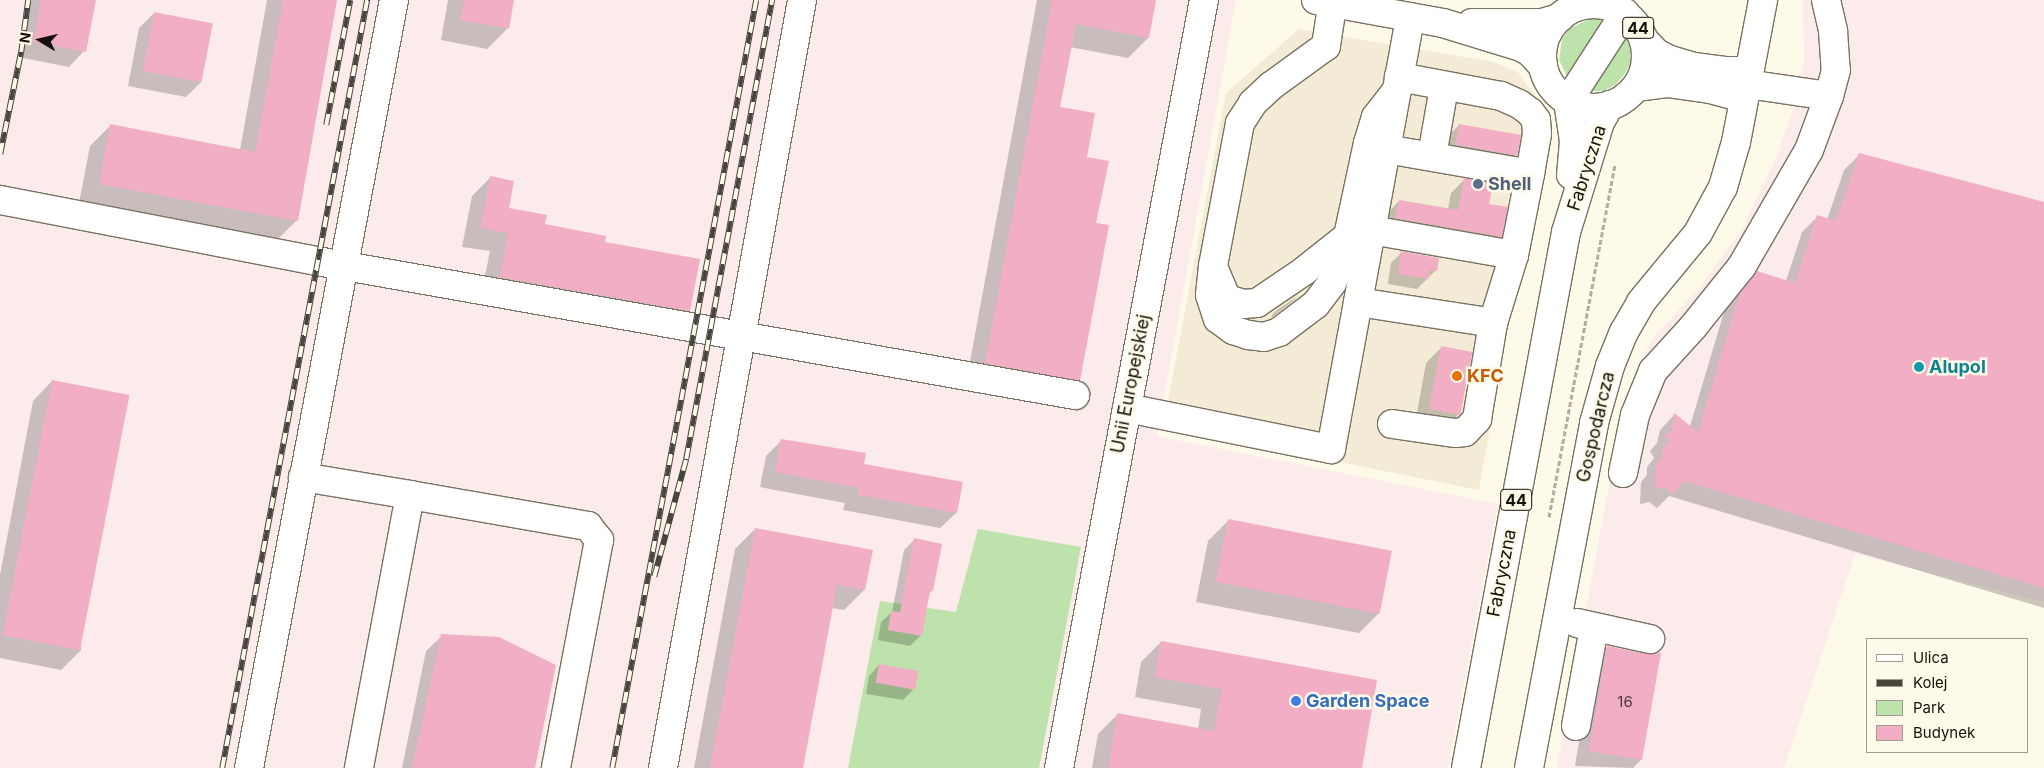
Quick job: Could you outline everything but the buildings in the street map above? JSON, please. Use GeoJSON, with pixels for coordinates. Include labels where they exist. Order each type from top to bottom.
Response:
{"type":"FeatureCollection","features":[{"type":"Feature","properties":{"kind":"street"},"geometry":{"type":"LineString","coordinates":[[249,768],[394,0]]}},
{"type":"Feature","properties":{"kind":"street"},"geometry":{"type":"LineString","coordinates":[[663,768],[802,0]]}},
{"type":"Feature","properties":{"kind":"street","name":"Unii Europejskiej"},"geometry":{"type":"LineString","coordinates":[[1059,768],[1204,0]]}},
{"type":"Feature","properties":{"kind":"street","name":"Gospodarcza"},"geometry":{"type":"LineString","coordinates":[[1529,768],[1594,423],[1610,366],[1624,332],[1641,302],[1698,233],[1724,187],[1736,142],[1763,0]]}},
{"type":"Feature","properties":{"kind":"street"},"geometry":{"type":"LineString","coordinates":[[1623,473],[1635,416],[1653,371],[1693,327],[1742,266],[1809,150],[1829,96],[1836,70],[1833,31],[1826,0]]}},
{"type":"Feature","properties":{"kind":"street"},"geometry":{"type":"LineString","coordinates":[[1410,17],[1386,149],[1359,233],[1339,270],[1316,304],[1279,332],[1264,336],[1240,332],[1218,319],[1210,295],[1213,266],[1240,123],[1253,103],[1271,86],[1326,46],[1327,1],[1443,23],[1520,47],[1530,52],[1543,66],[1551,84],[1568,101],[1625,7]]}},
{"type":"Feature","properties":{"kind":"street","name":"44"},"geometry":{"type":"LineString","coordinates":[[1543,66],[1545,40],[1559,18],[1579,6],[1591,2],[1611,7],[1625,7],[1644,40],[1646,64],[1636,87],[1620,101],[1610,105],[1587,108],[1568,101]]}},
{"type":"Feature","properties":{"kind":"street"},"geometry":{"type":"LineString","coordinates":[[1443,23],[1525,24],[1542,23],[1559,18]]}},
{"type":"Feature","properties":{"kind":"street"},"geometry":{"type":"LineString","coordinates":[[1644,40],[1656,53],[1670,60],[1694,67],[1727,71],[1747,84]]}},
{"type":"Feature","properties":{"kind":"street"},"geometry":{"type":"LineString","coordinates":[[1127,408],[1331,448],[1358,302],[1359,233],[1368,143],[1376,117],[1398,83]]}},
{"type":"Feature","properties":{"kind":"street"},"geometry":{"type":"LineString","coordinates":[[1392,424],[1455,433],[1465,432],[1472,427],[1477,419],[1493,323],[1514,255],[1537,134],[1536,120],[1530,112],[1506,98],[1444,87],[1398,83]]}},
{"type":"Feature","properties":{"kind":"street"},"geometry":{"type":"LineString","coordinates":[[1636,87],[1667,83],[1710,89],[1747,84],[1829,96]]}},
{"type":"Feature","properties":{"kind":"street"},"geometry":{"type":"LineString","coordinates":[[1432,156],[1444,87]]}},
{"type":"Feature","properties":{"kind":"street","name":"Fabryczna"},"geometry":{"type":"LineString","coordinates":[[1466,768],[1566,232],[1574,141],[1568,101]]}},
{"type":"Feature","properties":{"kind":"street","name":"Fabryczna"},"geometry":{"type":"LineString","coordinates":[[1566,232],[1600,122],[1610,105]]}},
{"type":"Feature","properties":{"kind":"street"},"geometry":{"type":"LineString","coordinates":[[1386,149],[1530,174]]}},
{"type":"Feature","properties":{"kind":"street"},"geometry":{"type":"LineString","coordinates":[[0,200],[343,265],[1075,395]]}},
{"type":"Feature","properties":{"kind":"street"},"geometry":{"type":"LineString","coordinates":[[1213,266],[1219,284],[1227,299],[1242,304],[1257,303],[1359,233],[1514,255]]}},
{"type":"Feature","properties":{"kind":"street"},"geometry":{"type":"LineString","coordinates":[[1358,302],[1493,323]]}},
{"type":"Feature","properties":{"kind":"street"},"geometry":{"type":"LineString","coordinates":[[303,477],[588,526],[599,540],[556,768]]}},
{"type":"Feature","properties":{"kind":"street"},"geometry":{"type":"LineString","coordinates":[[359,768],[410,495]]}},
{"type":"Feature","properties":{"kind":"street"},"geometry":{"type":"LineString","coordinates":[[1558,619],[1650,639]]}},
{"type":"Feature","properties":{"kind":"street"},"geometry":{"type":"LineString","coordinates":[[1576,726],[1594,628]]}},
{"type":"Feature","properties":{"kind":"path"},"geometry":{"type":"LineString","coordinates":[[1547,526],[1616,157]]}},
{"type":"Feature","properties":{"kind":"shaded area"},"geometry":{"type":"Polygon","coordinates":[[[0,0],[1236,0],[1157,436],[1498,504],[1448,768],[0,768],[0,0]]]}},
{"type":"Feature","properties":{"kind":"shaded area"},"geometry":{"type":"Polygon","coordinates":[[[1803,0],[2044,0],[2044,602],[1855,554],[1784,768],[1557,768],[1625,397],[1653,337],[1699,289],[1743,227],[1776,158],[1792,112],[1804,61],[1803,0]]]}},
{"type":"Feature","properties":{"kind":"shaded area"},"geometry":{"type":"Polygon","coordinates":[[[1299,29],[1493,62],[1518,72],[1550,116],[1546,161],[1523,277],[1508,325],[1479,490],[1163,427],[1226,93],[1299,29]]]}},
{"type":"Feature","properties":{"kind":"green space"},"geometry":{"type":"Polygon","coordinates":[[[1593,18],[1606,21],[1570,82],[1559,60],[1562,39],[1570,28],[1593,18]]]}},
{"type":"Feature","properties":{"kind":"green space"},"geometry":{"type":"Polygon","coordinates":[[[1626,35],[1630,48],[1630,64],[1624,75],[1615,85],[1604,91],[1591,91],[1626,35]]]}},
{"type":"Feature","properties":{"kind":"green space"},"geometry":{"type":"Polygon","coordinates":[[[978,529],[1081,547],[1039,768],[848,768],[880,601],[956,612],[978,529]]]}},
{"type":"Feature","properties":{"kind":"railway"},"geometry":{"type":"LineString","coordinates":[[0,154],[21,52],[28,0]]}},
{"type":"Feature","properties":{"kind":"railway"},"geometry":{"type":"LineString","coordinates":[[326,125],[350,0]]}},
{"type":"Feature","properties":{"kind":"railway"},"geometry":{"type":"LineString","coordinates":[[222,768],[367,0]]}},
{"type":"Feature","properties":{"kind":"railway"},"geometry":{"type":"LineString","coordinates":[[612,768],[756,0]]}},
{"type":"Feature","properties":{"kind":"railway"},"geometry":{"type":"LineString","coordinates":[[654,577],[686,459],[772,0]]}},
{"type":"Feature","properties":{"kind":"place","name":"Shell"},"geometry":{"type":"Point","coordinates":[1478,184]}},
{"type":"Feature","properties":{"kind":"place","name":"Alupol"},"geometry":{"type":"Point","coordinates":[1919,367]}},
{"type":"Feature","properties":{"kind":"place","name":"KFC"},"geometry":{"type":"Point","coordinates":[1457,376]}},
{"type":"Feature","properties":{"kind":"place","name":"Garden Space"},"geometry":{"type":"Point","coordinates":[1296,701]}}]}
